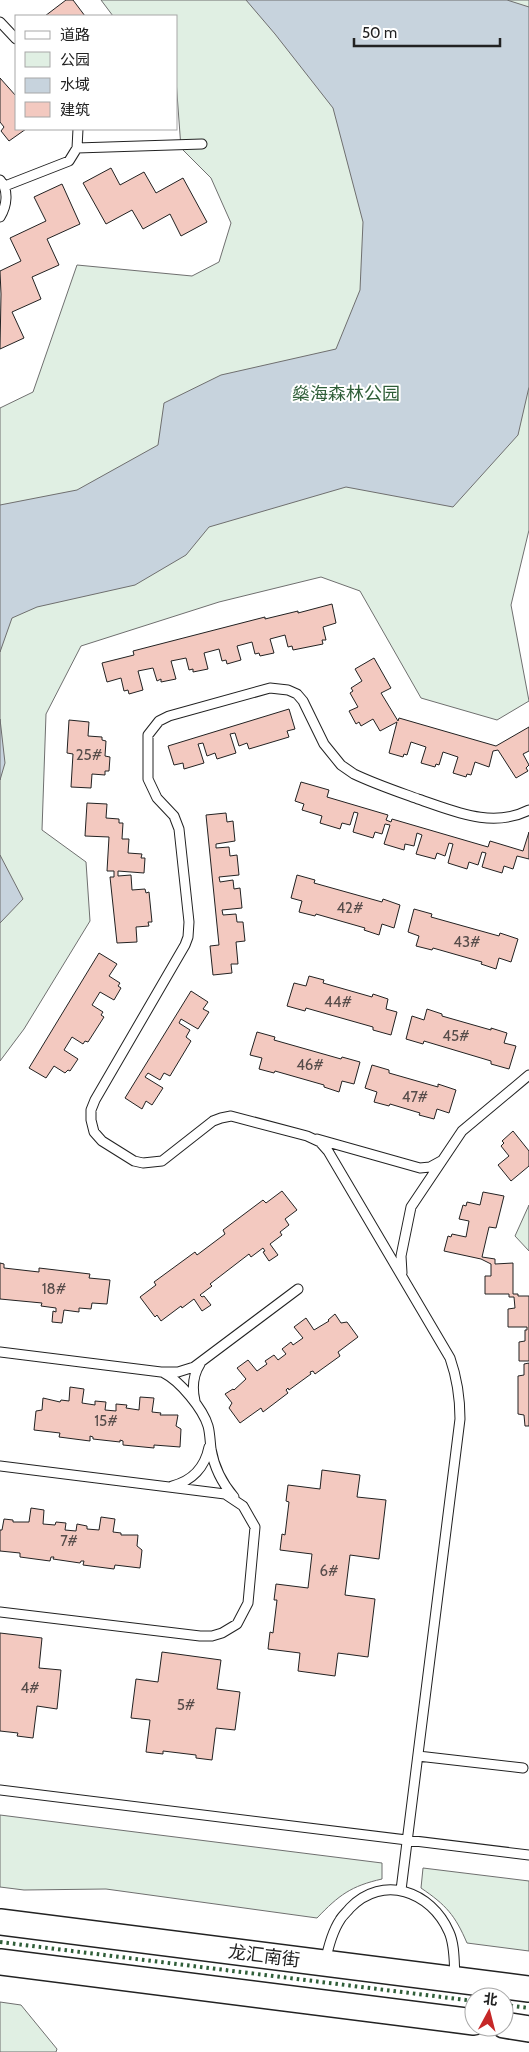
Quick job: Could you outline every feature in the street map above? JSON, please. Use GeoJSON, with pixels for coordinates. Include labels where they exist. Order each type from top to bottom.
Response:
{"type":"FeatureCollection","features":[{"type":"Feature","properties":{"kind":"main road","name":"龙汇南街"},"geometry":{"type":"LineString","coordinates":[[0,1922],[529,1989]]}},
{"type":"Feature","properties":{"kind":"main road"},"geometry":{"type":"LineString","coordinates":[[0,1962],[464,2021]]}},
{"type":"Feature","properties":{"kind":"main road"},"geometry":{"type":"LineString","coordinates":[[514,2026],[529,2028]]}},
{"type":"Feature","properties":{"kind":"lane"},"geometry":{"type":"LineString","coordinates":[[0,22],[15,38]]}},
{"type":"Feature","properties":{"kind":"lane"},"geometry":{"type":"LineString","coordinates":[[0,217],[5,209],[3,183],[68,160],[77,148],[78,130]]}},
{"type":"Feature","properties":{"kind":"lane"},"geometry":{"type":"LineString","coordinates":[[77,148],[202,144]]}},
{"type":"Feature","properties":{"kind":"lane"},"geometry":{"type":"LineString","coordinates":[[443,1160],[430,1167],[420,1168],[241,1118],[221,1118],[162,1161],[142,1164],[102,1141],[94,1132],[91,1110],[95,1100],[185,946],[188,937],[189,922],[179,829],[174,816],[157,798],[148,779],[146,745],[148,735],[153,726],[168,716],[270,688],[288,690],[297,694],[303,701],[324,744],[341,765],[354,774],[464,815],[496,818],[510,817],[529,810]]}},
{"type":"Feature","properties":{"kind":"lane"},"geometry":{"type":"LineString","coordinates":[[402,1276],[401,1256],[409,1213],[467,1126],[529,1075]]}},
{"type":"Feature","properties":{"kind":"lane"},"geometry":{"type":"LineString","coordinates":[[307,1136],[320,1142],[328,1151],[450,1358],[457,1376],[460,1398],[460,1419],[401,1890]]}},
{"type":"Feature","properties":{"kind":"lane"},"geometry":{"type":"LineString","coordinates":[[0,1352],[161,1372],[178,1372],[194,1367],[298,1289]]}},
{"type":"Feature","properties":{"kind":"lane"},"geometry":{"type":"LineString","coordinates":[[197,1407],[193,1394],[194,1378],[203,1360]]}},
{"type":"Feature","properties":{"kind":"lane"},"geometry":{"type":"LineString","coordinates":[[0,1612],[200,1636],[212,1636],[222,1633],[237,1624],[248,1604],[255,1526],[243,1506],[225,1486],[218,1473],[214,1462],[208,1425],[178,1382],[161,1372]]}},
{"type":"Feature","properties":{"kind":"lane"},"geometry":{"type":"LineString","coordinates":[[168,1486],[180,1483],[195,1475],[204,1461],[210,1442]]}},
{"type":"Feature","properties":{"kind":"lane"},"geometry":{"type":"LineString","coordinates":[[0,1466],[213,1492],[225,1494],[235,1499]]}},
{"type":"Feature","properties":{"kind":"lane"},"geometry":{"type":"LineString","coordinates":[[418,1756],[523,1768]]}},
{"type":"Feature","properties":{"kind":"lane"},"geometry":{"type":"LineString","coordinates":[[0,1790],[529,1855]]}},
{"type":"Feature","properties":{"kind":"lane"},"geometry":{"type":"LineString","coordinates":[[324,1963],[340,1919],[356,1902],[376,1890],[401,1890],[425,1900],[438,1913],[450,1933],[455,1980]]}},
{"type":"Feature","properties":{"kind":"green space","name":"燊海森林公园"},"geometry":{"type":"Polygon","coordinates":[[[101,0],[529,0],[529,530],[511,605],[529,701],[497,720],[421,698],[360,591],[321,577],[219,602],[81,646],[46,714],[42,830],[86,862],[90,921],[24,1029],[0,1061],[0,408],[33,392],[77,265],[192,276],[219,262],[231,223],[211,178],[181,148],[178,107],[178,15],[112,15],[101,0]]]}},
{"type":"Feature","properties":{"kind":"green space"},"geometry":{"type":"Polygon","coordinates":[[[529,1205],[529,1251],[515,1236],[529,1205]]]}},
{"type":"Feature","properties":{"kind":"green space"},"geometry":{"type":"Polygon","coordinates":[[[0,1815],[382,1863],[382,1879],[346,1892],[317,1918],[106,1889],[24,1890],[0,1887],[0,1815]]]}},
{"type":"Feature","properties":{"kind":"green space"},"geometry":{"type":"Polygon","coordinates":[[[423,1868],[529,1881],[529,1951],[467,1943],[449,1911],[421,1888],[423,1868]]]}},
{"type":"Feature","properties":{"kind":"green space"},"geometry":{"type":"Polygon","coordinates":[[[0,2002],[21,2005],[57,2049],[56,2052],[0,2052],[0,2002]]]}},
{"type":"Feature","properties":{"kind":"water"},"geometry":{"type":"Polygon","coordinates":[[[246,0],[507,0],[529,7],[529,387],[518,435],[453,507],[346,487],[209,527],[186,555],[135,585],[37,607],[12,618],[0,652],[0,505],[77,490],[158,445],[164,403],[221,375],[336,349],[360,290],[363,222],[333,108],[246,0]]]}},
{"type":"Feature","properties":{"kind":"water"},"geometry":{"type":"Polygon","coordinates":[[[0,719],[5,763],[0,780],[0,719]]]}},
{"type":"Feature","properties":{"kind":"water"},"geometry":{"type":"Polygon","coordinates":[[[0,855],[23,899],[0,923],[0,855]]]}},
{"type":"Feature","properties":{"kind":"building"},"geometry":{"type":"Polygon","coordinates":[[[66,0],[73,0],[84,15],[46,15],[66,0]]]}},
{"type":"Feature","properties":{"kind":"building"},"geometry":{"type":"Polygon","coordinates":[[[0,78],[15,95],[15,130],[25,130],[9,141],[1,131],[4,127],[0,122],[0,78]]]}},
{"type":"Feature","properties":{"kind":"building"},"geometry":{"type":"Polygon","coordinates":[[[111,168],[120,185],[144,172],[156,193],[183,178],[207,222],[181,236],[170,214],[143,229],[132,210],[106,224],[83,183],[111,168]]]}},
{"type":"Feature","properties":{"kind":"building"},"geometry":{"type":"Polygon","coordinates":[[[62,184],[80,224],[47,239],[59,265],[32,277],[41,299],[12,312],[24,338],[0,349],[0,271],[21,261],[10,238],[46,221],[34,197],[62,184]]]}},
{"type":"Feature","properties":{"kind":"building"},"geometry":{"type":"Polygon","coordinates":[[[332,604],[336,623],[323,627],[326,640],[322,640],[323,644],[293,650],[292,646],[288,647],[285,635],[270,639],[274,653],[260,656],[259,653],[255,654],[252,642],[237,646],[241,660],[227,664],[226,660],[222,661],[219,649],[204,653],[208,669],[193,672],[193,669],[189,670],[186,658],[171,661],[176,679],[161,682],[161,679],[157,681],[153,668],[138,671],[143,690],[129,694],[128,690],[124,691],[121,678],[107,682],[102,663],[134,655],[133,651],[265,617],[265,619],[298,611],[298,613],[332,604]]]}},
{"type":"Feature","properties":{"kind":"building"},"geometry":{"type":"Polygon","coordinates":[[[374,658],[391,688],[381,693],[398,721],[399,718],[496,746],[529,727],[529,751],[523,754],[529,765],[526,768],[528,771],[516,778],[498,750],[493,751],[489,767],[475,762],[471,775],[467,774],[466,777],[453,773],[458,757],[443,752],[439,765],[436,764],[435,767],[421,763],[426,747],[411,742],[407,755],[404,754],[403,757],[389,753],[397,722],[380,731],[373,719],[361,726],[359,722],[356,724],[349,711],[358,707],[350,693],[353,691],[351,688],[362,681],[355,669],[374,658]]]}},
{"type":"Feature","properties":{"kind":"building"},"geometry":{"type":"Polygon","coordinates":[[[289,709],[295,729],[287,731],[289,737],[249,749],[247,743],[239,746],[235,733],[230,734],[236,753],[217,759],[215,753],[207,756],[203,743],[198,744],[204,763],[184,769],[183,763],[174,765],[168,746],[289,709]]]}},
{"type":"Feature","properties":{"kind":"building"},"geometry":{"type":"Polygon","coordinates":[[[69,720],[89,722],[88,736],[102,737],[102,740],[106,741],[105,756],[110,757],[109,771],[105,771],[105,775],[92,774],[91,788],[71,787],[73,754],[67,753],[69,720]]]}},
{"type":"Feature","properties":{"kind":"building"},"geometry":{"type":"Polygon","coordinates":[[[301,782],[329,790],[327,797],[388,815],[386,820],[391,822],[392,819],[488,847],[490,841],[523,851],[529,832],[529,859],[517,856],[513,869],[504,866],[502,873],[482,867],[486,853],[482,852],[478,865],[469,862],[467,869],[448,863],[453,844],[449,843],[445,856],[437,853],[435,859],[416,854],[422,835],[417,833],[414,846],[405,844],[404,850],[384,844],[390,825],[385,824],[382,834],[375,832],[373,838],[353,832],[358,813],[354,812],[350,825],[342,823],[340,829],[320,823],[322,816],[302,810],[304,804],[295,801],[301,782]]]}},
{"type":"Feature","properties":{"kind":"building"},"geometry":{"type":"Polygon","coordinates":[[[87,803],[107,804],[106,818],[119,819],[119,823],[123,823],[122,839],[129,839],[128,853],[142,854],[141,858],[145,858],[144,873],[118,871],[118,876],[131,875],[132,890],[145,889],[146,893],[149,892],[152,922],[148,922],[149,926],[136,927],[137,942],[117,943],[110,877],[114,877],[114,871],[107,871],[109,837],[85,836],[87,803]]]}},
{"type":"Feature","properties":{"kind":"building"},"geometry":{"type":"Polygon","coordinates":[[[226,813],[227,822],[233,821],[235,841],[216,844],[216,848],[229,847],[230,856],[237,855],[239,875],[219,877],[220,882],[233,880],[234,889],[240,888],[242,908],[222,910],[223,915],[236,914],[237,922],[243,922],[245,941],[236,942],[238,964],[231,964],[232,973],[213,975],[210,946],[219,945],[206,815],[226,813]]]}},
{"type":"Feature","properties":{"kind":"building"},"geometry":{"type":"Polygon","coordinates":[[[297,875],[315,880],[314,883],[382,902],[383,899],[400,905],[394,928],[382,924],[379,935],[364,930],[365,928],[316,914],[315,916],[299,912],[302,901],[291,898],[297,875]]]}},
{"type":"Feature","properties":{"kind":"building"},"geometry":{"type":"Polygon","coordinates":[[[414,909],[432,914],[431,917],[499,936],[500,933],[518,939],[511,962],[499,958],[496,969],[481,964],[482,962],[433,948],[432,950],[416,946],[419,936],[408,932],[414,909]]]}},
{"type":"Feature","properties":{"kind":"building"},"geometry":{"type":"Polygon","coordinates":[[[99,953],[117,964],[109,976],[120,983],[118,986],[121,988],[114,1000],[100,992],[92,1005],[103,1012],[101,1015],[104,1017],[88,1042],[85,1041],[83,1044],[72,1037],[64,1050],[78,1059],[70,1071],[68,1070],[65,1073],[54,1066],[46,1078],[29,1068],[99,953]]]}},
{"type":"Feature","properties":{"kind":"building"},"geometry":{"type":"Polygon","coordinates":[[[309,976],[324,980],[323,983],[372,997],[373,994],[388,999],[386,1009],[397,1012],[391,1035],[373,1030],[373,1027],[306,1008],[305,1011],[287,1006],[294,983],[306,986],[309,976]]]}},
{"type":"Feature","properties":{"kind":"building"},"geometry":{"type":"Polygon","coordinates":[[[191,991],[208,1002],[203,1009],[209,1012],[198,1029],[181,1019],[179,1023],[190,1030],[186,1037],[191,1041],[170,1076],[164,1073],[160,1080],[148,1073],[145,1077],[163,1088],[152,1105],[146,1101],[142,1109],[125,1098],[191,991]]]}},
{"type":"Feature","properties":{"kind":"building"},"geometry":{"type":"Polygon","coordinates":[[[427,1009],[442,1014],[442,1016],[507,1033],[504,1043],[516,1046],[509,1069],[491,1064],[491,1061],[424,1041],[423,1044],[406,1039],[412,1016],[424,1020],[427,1009]]]}},
{"type":"Feature","properties":{"kind":"building"},"geometry":{"type":"Polygon","coordinates":[[[257,1032],[275,1037],[274,1040],[341,1059],[342,1057],[360,1062],[354,1084],[342,1081],[339,1092],[324,1087],[324,1085],[275,1071],[274,1073],[259,1069],[262,1058],[250,1055],[257,1032]]]}},
{"type":"Feature","properties":{"kind":"building"},"geometry":{"type":"Polygon","coordinates":[[[372,1065],[389,1070],[389,1073],[438,1087],[438,1084],[456,1090],[449,1113],[437,1109],[434,1119],[390,1104],[389,1106],[374,1102],[377,1092],[365,1088],[372,1065]]]}},
{"type":"Feature","properties":{"kind":"building"},"geometry":{"type":"Polygon","coordinates":[[[513,1131],[529,1151],[529,1166],[511,1181],[498,1165],[509,1156],[501,1146],[504,1143],[502,1141],[513,1131]]]}},
{"type":"Feature","properties":{"kind":"building"},"geometry":{"type":"Polygon","coordinates":[[[282,1191],[297,1210],[285,1219],[289,1225],[280,1232],[282,1235],[270,1244],[278,1255],[269,1261],[263,1252],[265,1251],[263,1248],[251,1257],[249,1254],[210,1284],[212,1286],[200,1295],[204,1296],[211,1305],[202,1311],[194,1299],[161,1321],[157,1315],[155,1317],[140,1297],[156,1285],[154,1282],[195,1252],[197,1255],[225,1234],[223,1230],[263,1200],[266,1203],[282,1191]]]}},
{"type":"Feature","properties":{"kind":"building"},"geometry":{"type":"Polygon","coordinates":[[[483,1192],[504,1196],[496,1228],[489,1227],[482,1257],[495,1259],[495,1264],[513,1263],[513,1294],[529,1296],[529,1361],[519,1361],[519,1342],[525,1341],[525,1330],[527,1330],[527,1327],[508,1327],[508,1309],[515,1308],[514,1297],[509,1297],[509,1294],[485,1294],[485,1276],[491,1276],[491,1264],[481,1259],[444,1251],[448,1236],[451,1237],[452,1234],[466,1237],[469,1221],[459,1219],[463,1205],[466,1206],[467,1202],[480,1205],[483,1192]]]}},
{"type":"Feature","properties":{"kind":"building"},"geometry":{"type":"Polygon","coordinates":[[[0,1263],[4,1264],[4,1268],[39,1272],[39,1268],[90,1274],[89,1278],[110,1280],[107,1304],[92,1303],[91,1309],[79,1308],[79,1312],[64,1310],[62,1323],[52,1322],[53,1311],[56,1312],[56,1308],[41,1306],[42,1303],[0,1299],[0,1263]]]}},
{"type":"Feature","properties":{"kind":"building"},"geometry":{"type":"Polygon","coordinates":[[[335,1314],[341,1323],[347,1322],[358,1337],[338,1352],[340,1356],[315,1374],[313,1371],[310,1372],[311,1374],[289,1390],[288,1388],[286,1390],[288,1393],[263,1412],[261,1408],[240,1423],[229,1408],[232,1403],[225,1394],[234,1390],[246,1379],[237,1368],[248,1360],[257,1371],[267,1364],[265,1361],[274,1355],[278,1360],[286,1354],[282,1349],[291,1342],[293,1345],[303,1338],[294,1327],[306,1318],[314,1330],[329,1321],[335,1314]]]}},
{"type":"Feature","properties":{"kind":"building"},"geometry":{"type":"Polygon","coordinates":[[[529,1363],[529,1426],[525,1426],[524,1415],[518,1414],[518,1376],[524,1375],[524,1364],[529,1363]]]}},
{"type":"Feature","properties":{"kind":"building"},"geometry":{"type":"Polygon","coordinates":[[[70,1387],[84,1389],[82,1403],[95,1405],[95,1401],[106,1402],[105,1410],[116,1411],[116,1404],[127,1405],[126,1408],[139,1410],[140,1397],[154,1398],[152,1412],[161,1413],[160,1415],[178,1415],[176,1426],[181,1429],[180,1447],[154,1445],[154,1448],[123,1445],[123,1441],[120,1440],[120,1442],[93,1439],[90,1436],[90,1441],[59,1437],[60,1433],[34,1430],[36,1411],[42,1410],[43,1398],[60,1402],[61,1400],[69,1401],[70,1387]]]}},
{"type":"Feature","properties":{"kind":"building"},"geometry":{"type":"Polygon","coordinates":[[[322,1470],[360,1475],[357,1497],[386,1500],[379,1559],[350,1555],[345,1595],[375,1599],[368,1657],[338,1653],[335,1676],[298,1671],[300,1653],[268,1649],[270,1632],[273,1633],[277,1600],[274,1600],[276,1584],[308,1588],[312,1554],[280,1550],[282,1534],[285,1535],[289,1502],[286,1501],[288,1485],[320,1489],[322,1470]]]}},
{"type":"Feature","properties":{"kind":"building"},"geometry":{"type":"Polygon","coordinates":[[[31,1508],[44,1510],[43,1524],[55,1525],[56,1522],[66,1523],[65,1530],[76,1531],[77,1524],[87,1526],[87,1529],[99,1530],[101,1517],[115,1519],[113,1532],[121,1533],[121,1535],[138,1535],[137,1546],[142,1550],[140,1568],[115,1565],[114,1569],[83,1565],[84,1561],[80,1563],[53,1559],[54,1557],[51,1557],[50,1561],[20,1557],[20,1553],[0,1551],[0,1530],[2,1530],[4,1519],[13,1520],[13,1522],[29,1522],[31,1508]]]}},
{"type":"Feature","properties":{"kind":"building"},"geometry":{"type":"Polygon","coordinates":[[[0,1633],[42,1638],[39,1668],[61,1670],[57,1709],[37,1706],[33,1738],[17,1736],[18,1733],[0,1731],[0,1633]]]}},
{"type":"Feature","properties":{"kind":"building"},"geometry":{"type":"Polygon","coordinates":[[[162,1652],[221,1660],[217,1689],[240,1692],[235,1730],[216,1728],[212,1760],[196,1758],[196,1755],[163,1751],[163,1754],[146,1752],[150,1720],[131,1718],[136,1679],[158,1682],[162,1652]]]}},
{"type":"Feature","properties":{"kind":"hedge"},"geometry":{"type":"LineString","coordinates":[[0,1942],[464,2000]]}},
{"type":"Feature","properties":{"kind":"hedge"},"geometry":{"type":"LineString","coordinates":[[514,2006],[529,2008]]}}]}
